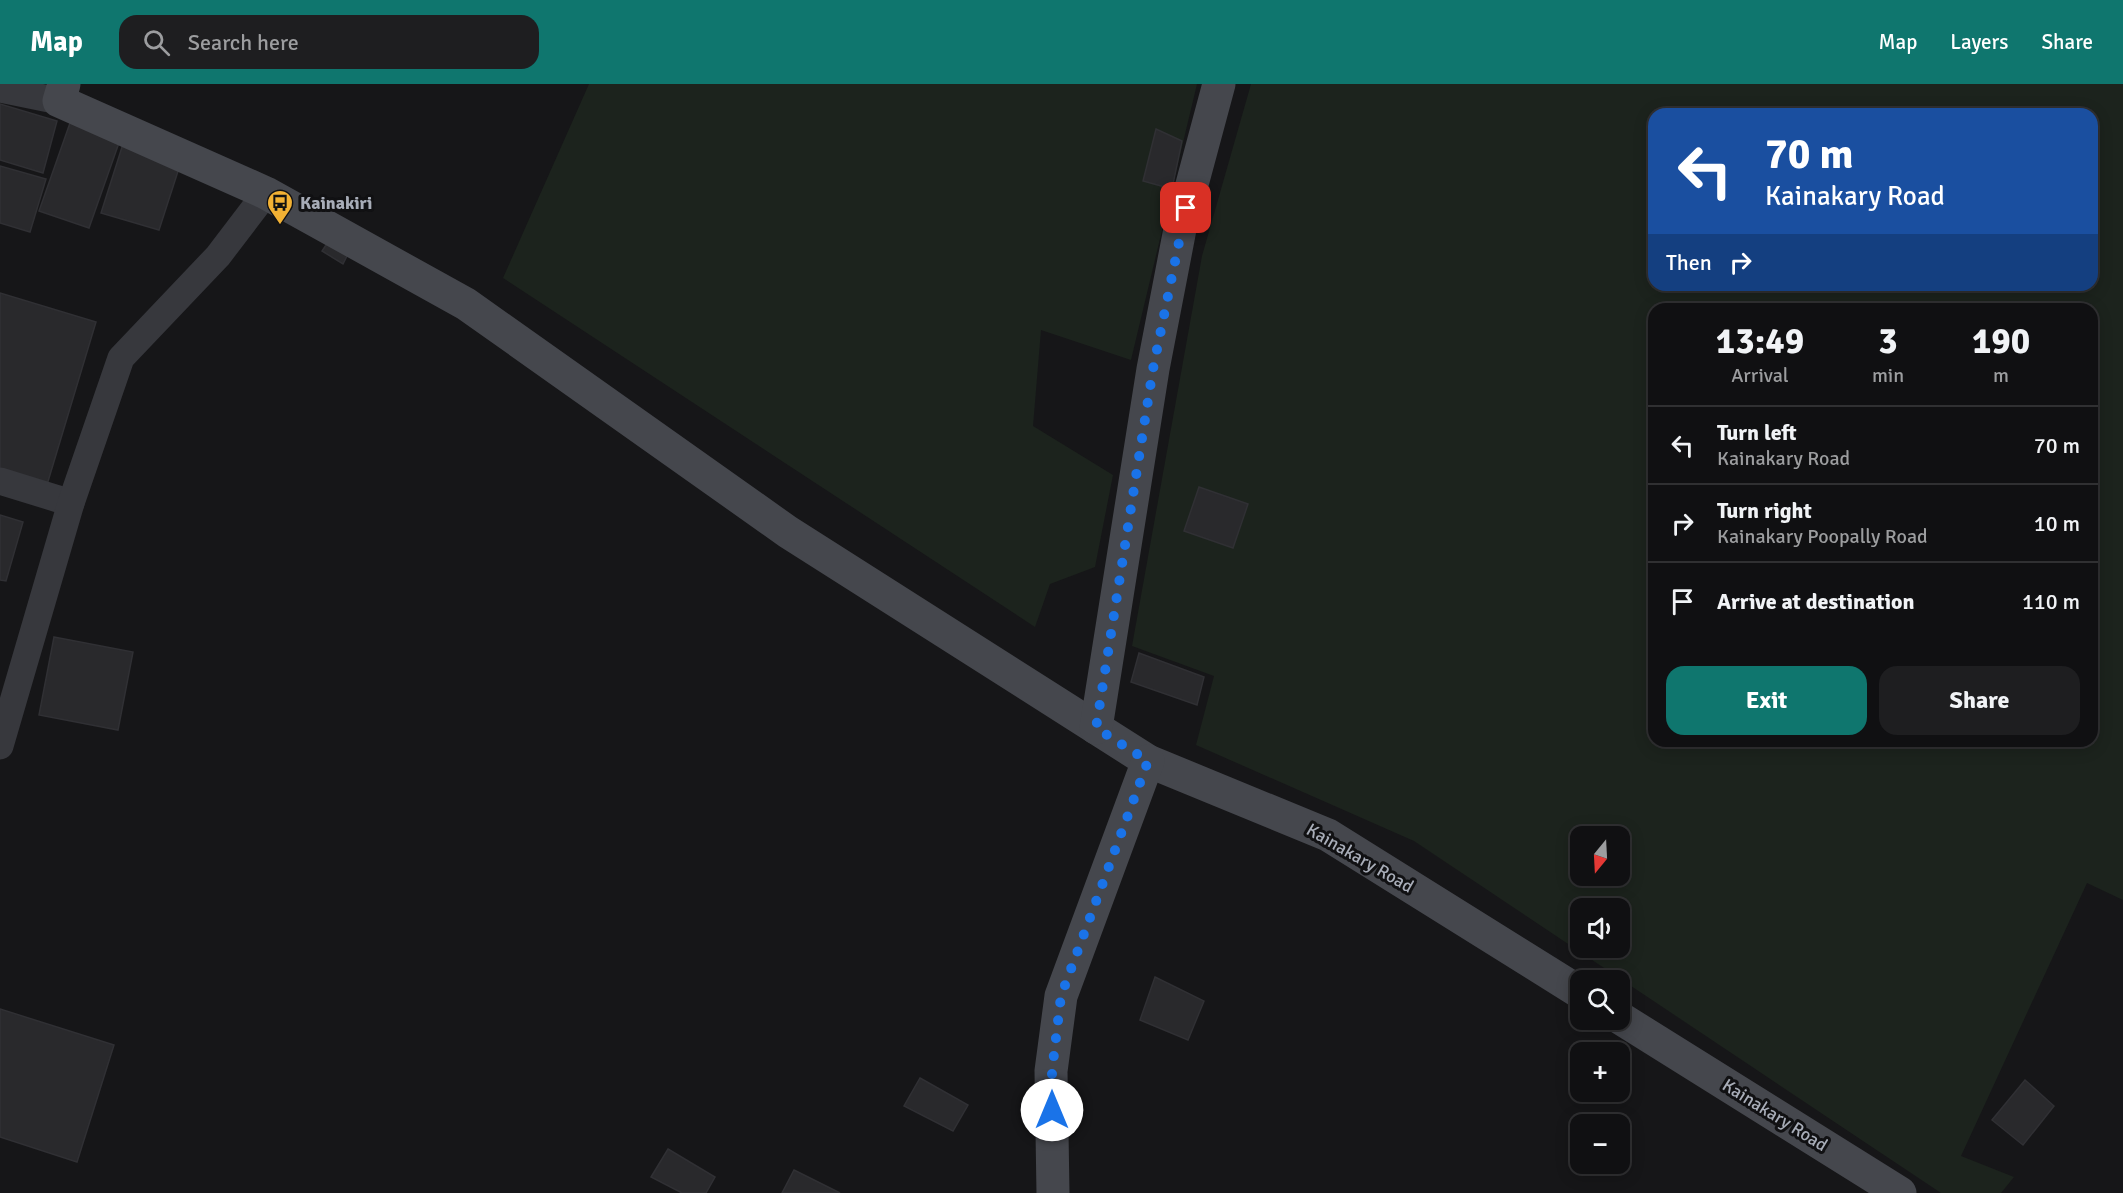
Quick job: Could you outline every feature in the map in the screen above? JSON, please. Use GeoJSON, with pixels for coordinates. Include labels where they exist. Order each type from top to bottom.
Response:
{"type":"FeatureCollection","features":[{"type":"Feature","properties":{"kind":"main road"},"geometry":{"type":"LineString","coordinates":[[1096,728],[1153,369],[1180,229],[1220,84]]}},
{"type":"Feature","properties":{"kind":"main road","name":"Kainakary Road"},"geometry":{"type":"LineString","coordinates":[[62,93],[266,193],[466,304],[788,532],[1148,761],[1328,835],[1570,986]]}},
{"type":"Feature","properties":{"kind":"main road"},"geometry":{"type":"LineString","coordinates":[[1053,1193],[1052,1071],[1061,996],[1148,761]]}},
{"type":"Feature","properties":{"kind":"main road","name":"Kainakary Road"},"geometry":{"type":"LineString","coordinates":[[1630,1024],[1900,1193]]}},
{"type":"Feature","properties":{"kind":"street"},"geometry":{"type":"LineString","coordinates":[[0,89],[62,93]]}},
{"type":"Feature","properties":{"kind":"street"},"geometry":{"type":"LineString","coordinates":[[0,746],[71,503],[121,358],[218,256],[266,193]]}},
{"type":"Feature","properties":{"kind":"street"},"geometry":{"type":"LineString","coordinates":[[0,481],[71,503]]}},
{"type":"Feature","properties":{"kind":"shaded area"},"geometry":{"type":"Polygon","coordinates":[[[589,84],[1197,84],[1131,360],[1041,330],[1033,426],[1113,475],[1095,567],[1050,584],[1035,627],[503,278],[589,84]]]}},
{"type":"Feature","properties":{"kind":"shaded area"},"geometry":{"type":"Polygon","coordinates":[[[1251,84],[2123,84],[2123,900],[2087,883],[1961,1156],[2014,1177],[2001,1193],[1941,1193],[1630,985],[1630,970],[1607,970],[1589,958],[1630,958],[1630,898],[1570,898],[1570,945],[1414,841],[1196,745],[1214,676],[1132,646],[1202,256],[1251,84]]]}},
{"type":"Feature","properties":{"kind":"building"},"geometry":{"type":"Polygon","coordinates":[[[0,104],[57,121],[43,173],[0,160],[0,104]]]}},
{"type":"Feature","properties":{"kind":"building"},"geometry":{"type":"Polygon","coordinates":[[[70,123],[120,140],[89,228],[39,211],[70,123]]]}},
{"type":"Feature","properties":{"kind":"building"},"geometry":{"type":"Polygon","coordinates":[[[1156,129],[1182,141],[1172,189],[1143,181],[1156,129]]]}},
{"type":"Feature","properties":{"kind":"building"},"geometry":{"type":"Polygon","coordinates":[[[123,144],[181,162],[159,230],[101,213],[123,144]]]}},
{"type":"Feature","properties":{"kind":"building"},"geometry":{"type":"Polygon","coordinates":[[[0,166],[46,179],[30,232],[0,223],[0,166]]]}},
{"type":"Feature","properties":{"kind":"building"},"geometry":{"type":"Polygon","coordinates":[[[330,239],[350,250],[343,264],[322,251],[330,239]]]}},
{"type":"Feature","properties":{"kind":"building"},"geometry":{"type":"Polygon","coordinates":[[[0,293],[96,322],[46,488],[0,474],[0,293]]]}},
{"type":"Feature","properties":{"kind":"building"},"geometry":{"type":"Polygon","coordinates":[[[1199,487],[1248,504],[1233,548],[1184,531],[1199,487]]]}},
{"type":"Feature","properties":{"kind":"building"},"geometry":{"type":"Polygon","coordinates":[[[0,515],[23,522],[6,581],[0,580],[0,515]]]}},
{"type":"Feature","properties":{"kind":"building"},"geometry":{"type":"Polygon","coordinates":[[[54,637],[133,652],[118,730],[39,715],[54,637]]]}},
{"type":"Feature","properties":{"kind":"building"},"geometry":{"type":"Polygon","coordinates":[[[1139,653],[1204,677],[1197,705],[1131,682],[1139,653]]]}},
{"type":"Feature","properties":{"kind":"building"},"geometry":{"type":"Polygon","coordinates":[[[1155,977],[1204,1001],[1188,1040],[1140,1020],[1155,977]]]}},
{"type":"Feature","properties":{"kind":"building"},"geometry":{"type":"Polygon","coordinates":[[[0,1009],[114,1045],[77,1162],[0,1137],[0,1009]]]}},
{"type":"Feature","properties":{"kind":"building"},"geometry":{"type":"Polygon","coordinates":[[[920,1078],[968,1105],[953,1131],[904,1106],[920,1078]]]}},
{"type":"Feature","properties":{"kind":"building"},"geometry":{"type":"Polygon","coordinates":[[[2025,1080],[2054,1106],[2023,1145],[1992,1120],[2025,1080]]]}},
{"type":"Feature","properties":{"kind":"building"},"geometry":{"type":"Polygon","coordinates":[[[668,1149],[715,1177],[706,1193],[682,1193],[651,1177],[668,1149]]]}},
{"type":"Feature","properties":{"kind":"building"},"geometry":{"type":"Polygon","coordinates":[[[794,1170],[840,1193],[782,1193],[794,1170]]]}},
{"type":"Feature","properties":{"kind":"place","name":"Kainakiri"},"geometry":{"type":"Point","coordinates":[280,226]}},
{"type":"Feature","properties":{"kind":"route"},"geometry":{"type":"LineString","coordinates":[[1052,1110],[1052,1071],[1061,996],[1148,761],[1096,728],[1153,369],[1186,208]]}}]}
